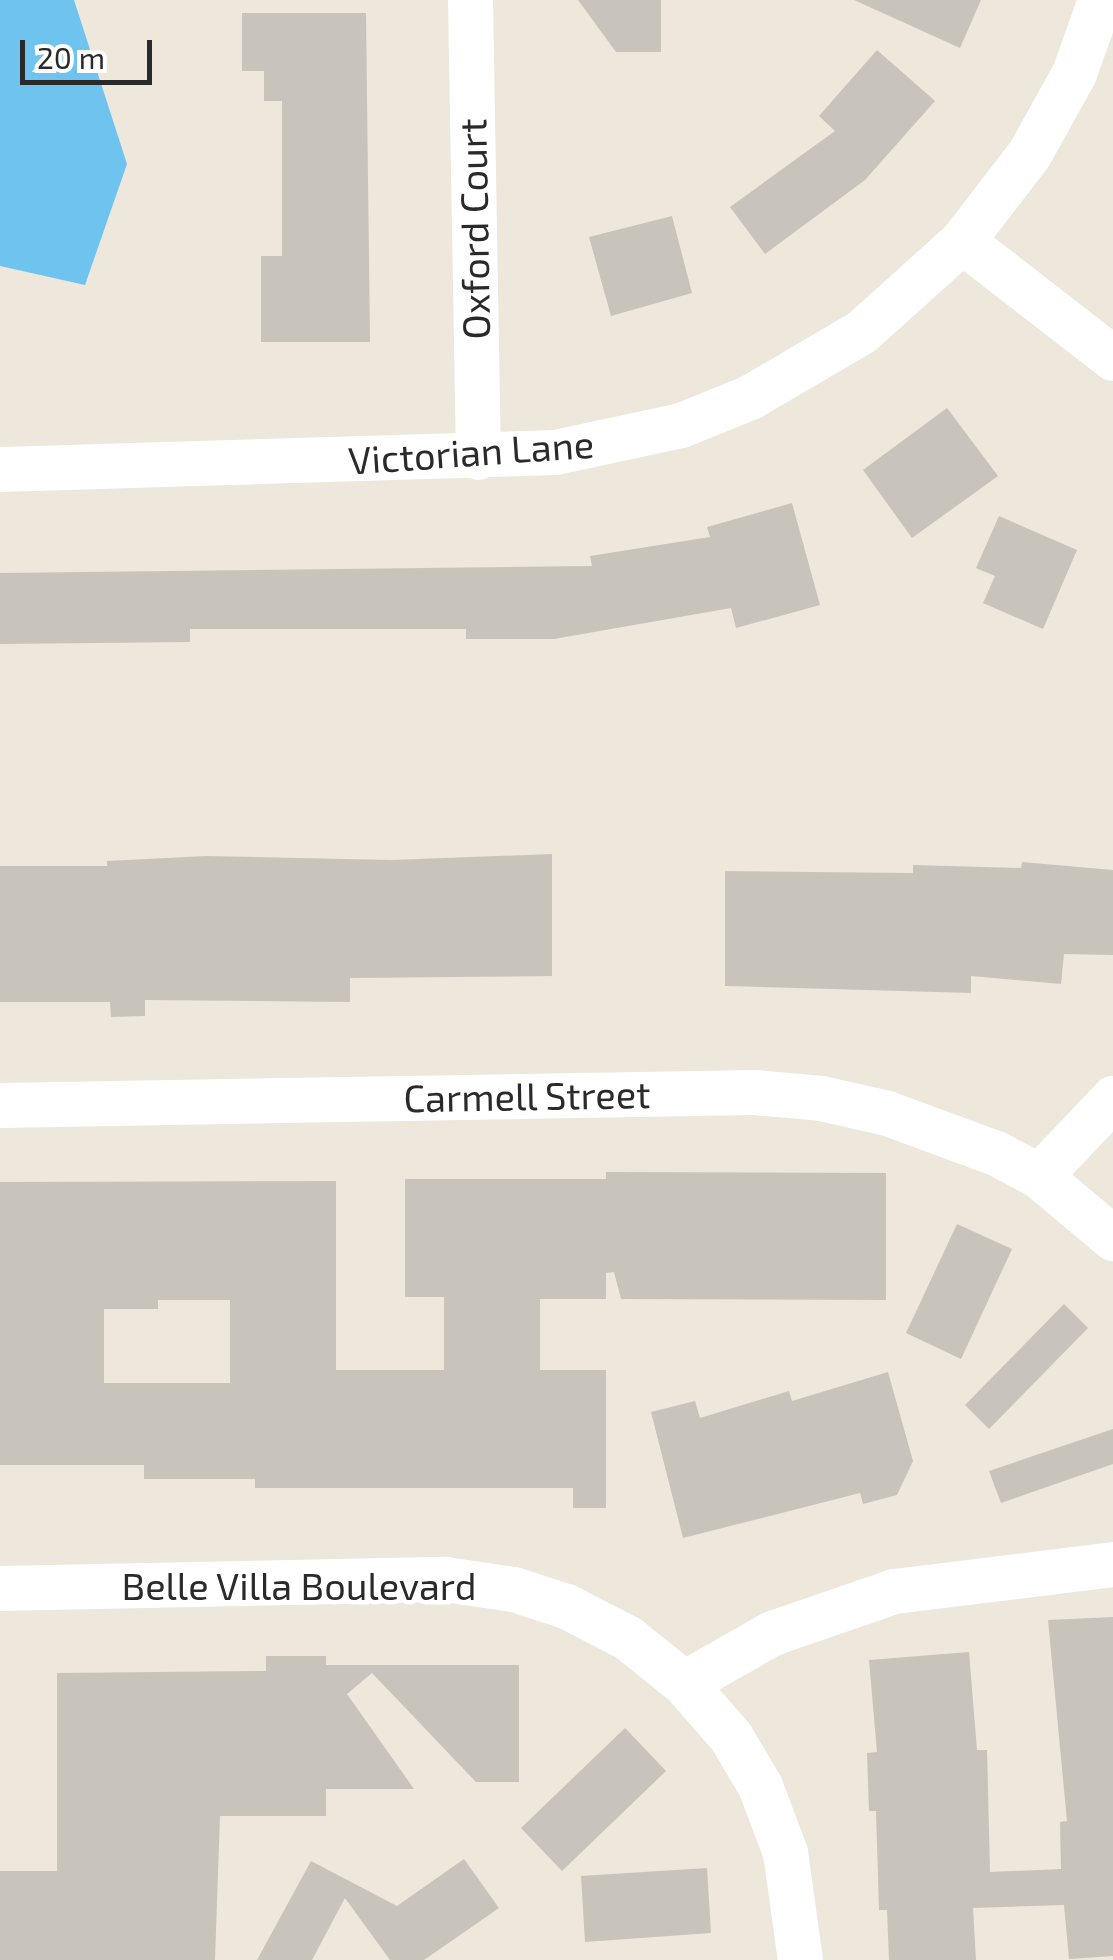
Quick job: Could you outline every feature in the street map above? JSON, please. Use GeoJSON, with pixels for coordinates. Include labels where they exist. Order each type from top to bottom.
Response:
{"type":"FeatureCollection","features":[{"type":"Feature","properties":{"kind":"street","name":"Oxford Court"},"geometry":{"type":"LineString","coordinates":[[470,0],[478,457]]}},
{"type":"Feature","properties":{"kind":"street","name":"Victorian Lane"},"geometry":{"type":"LineString","coordinates":[[0,468],[478,457],[628,440],[750,397],[861,332],[962,241],[1029,154],[1074,73],[1100,0]]}},
{"type":"Feature","properties":{"kind":"street"},"geometry":{"type":"LineString","coordinates":[[962,241],[1113,358]]}},
{"type":"Feature","properties":{"kind":"street","name":"Carmell Street"},"geometry":{"type":"LineString","coordinates":[[0,1106],[754,1092],[888,1113],[1039,1176],[1113,1238]]}},
{"type":"Feature","properties":{"kind":"street"},"geometry":{"type":"LineString","coordinates":[[1039,1176],[1113,1098]]}},
{"type":"Feature","properties":{"kind":"street"},"geometry":{"type":"LineString","coordinates":[[684,1683],[772,1633],[894,1590],[1113,1564]]}},
{"type":"Feature","properties":{"kind":"street","name":"Belle Villa Boulevard"},"geometry":{"type":"LineString","coordinates":[[0,1588],[444,1580],[496,1586],[566,1606],[628,1638],[684,1683],[731,1737],[760,1786],[785,1852],[800,1960]]}},
{"type":"Feature","properties":{"kind":"water"},"geometry":{"type":"Polygon","coordinates":[[[0,0],[74,0],[127,164],[85,285],[0,266],[0,0]]]}},
{"type":"Feature","properties":{"kind":"building"},"geometry":{"type":"Polygon","coordinates":[[[578,0],[661,0],[661,52],[616,52],[578,0]]]}},
{"type":"Feature","properties":{"kind":"building"},"geometry":{"type":"Polygon","coordinates":[[[854,0],[981,0],[960,48],[854,0]]]}},
{"type":"Feature","properties":{"kind":"building"},"geometry":{"type":"Polygon","coordinates":[[[242,13],[366,13],[370,342],[261,342],[261,256],[282,256],[282,101],[264,101],[264,71],[242,71],[242,13]]]}},
{"type":"Feature","properties":{"kind":"building"},"geometry":{"type":"Polygon","coordinates":[[[877,50],[935,101],[865,180],[765,254],[730,207],[835,131],[819,116],[877,50]]]}},
{"type":"Feature","properties":{"kind":"building"},"geometry":{"type":"Polygon","coordinates":[[[672,216],[692,293],[611,316],[589,237],[672,216]]]}},
{"type":"Feature","properties":{"kind":"building"},"geometry":{"type":"Polygon","coordinates":[[[947,408],[998,476],[912,538],[863,470],[947,408]]]}},
{"type":"Feature","properties":{"kind":"building"},"geometry":{"type":"Polygon","coordinates":[[[792,503],[820,605],[736,628],[731,608],[554,639],[466,639],[466,629],[190,629],[190,642],[0,644],[0,573],[592,566],[590,556],[710,537],[707,527],[792,503]]]}},
{"type":"Feature","properties":{"kind":"building"},"geometry":{"type":"Polygon","coordinates":[[[999,516],[1077,550],[1043,629],[983,603],[995,576],[976,568],[999,516]]]}},
{"type":"Feature","properties":{"kind":"building"},"geometry":{"type":"Polygon","coordinates":[[[552,854],[552,976],[350,978],[350,1002],[145,1000],[145,1016],[111,1017],[110,1002],[0,1002],[0,866],[107,866],[107,861],[206,856],[391,860],[552,854]]]}},
{"type":"Feature","properties":{"kind":"building"},"geometry":{"type":"Polygon","coordinates":[[[1022,862],[1113,870],[1113,955],[1064,954],[1061,984],[971,976],[971,993],[725,986],[725,871],[913,873],[913,865],[1021,868],[1022,862]]]}},
{"type":"Feature","properties":{"kind":"building"},"geometry":{"type":"Polygon","coordinates":[[[606,1172],[886,1173],[886,1300],[621,1299],[614,1272],[606,1273],[606,1299],[540,1299],[540,1370],[606,1370],[606,1508],[573,1508],[573,1488],[255,1488],[255,1479],[144,1479],[144,1465],[0,1465],[0,1182],[336,1181],[336,1370],[444,1370],[444,1297],[405,1297],[405,1179],[606,1179],[606,1172]],[[158,1300],[158,1309],[104,1309],[104,1383],[230,1383],[230,1300],[158,1300]]]}},
{"type":"Feature","properties":{"kind":"building"},"geometry":{"type":"Polygon","coordinates":[[[957,1224],[1012,1249],[961,1359],[906,1333],[957,1224]]]}},
{"type":"Feature","properties":{"kind":"building"},"geometry":{"type":"Polygon","coordinates":[[[1064,1304],[1088,1328],[989,1429],[965,1405],[1064,1304]]]}},
{"type":"Feature","properties":{"kind":"building"},"geometry":{"type":"Polygon","coordinates":[[[888,1372],[913,1461],[897,1495],[863,1504],[860,1493],[683,1538],[651,1412],[695,1401],[700,1418],[789,1391],[792,1401],[888,1372]]]}},
{"type":"Feature","properties":{"kind":"building"},"geometry":{"type":"Polygon","coordinates":[[[1113,1429],[1113,1464],[1001,1503],[989,1471],[1113,1429]]]}},
{"type":"Feature","properties":{"kind":"building"},"geometry":{"type":"Polygon","coordinates":[[[1113,1617],[1113,1956],[1069,1959],[1064,1905],[973,1908],[976,1960],[889,1960],[887,1910],[879,1910],[876,1811],[869,1811],[867,1753],[877,1752],[869,1660],[969,1652],[977,1750],[987,1750],[990,1872],[1061,1869],[1060,1822],[1067,1821],[1048,1620],[1113,1617]]]}},
{"type":"Feature","properties":{"kind":"building"},"geometry":{"type":"Polygon","coordinates":[[[266,1656],[326,1656],[326,1665],[519,1665],[519,1782],[476,1782],[372,1673],[347,1694],[414,1789],[326,1789],[326,1816],[220,1816],[215,1960],[0,1960],[0,1871],[57,1871],[57,1673],[266,1671],[266,1656]]]}},
{"type":"Feature","properties":{"kind":"building"},"geometry":{"type":"Polygon","coordinates":[[[625,1728],[666,1771],[562,1871],[521,1828],[625,1728]]]}},
{"type":"Feature","properties":{"kind":"building"},"geometry":{"type":"Polygon","coordinates":[[[464,1859],[499,1908],[424,1960],[390,1960],[345,1898],[312,1960],[257,1960],[311,1861],[397,1906],[464,1859]]]}},
{"type":"Feature","properties":{"kind":"building"},"geometry":{"type":"Polygon","coordinates":[[[707,1868],[711,1933],[585,1942],[581,1876],[707,1868]]]}}]}
